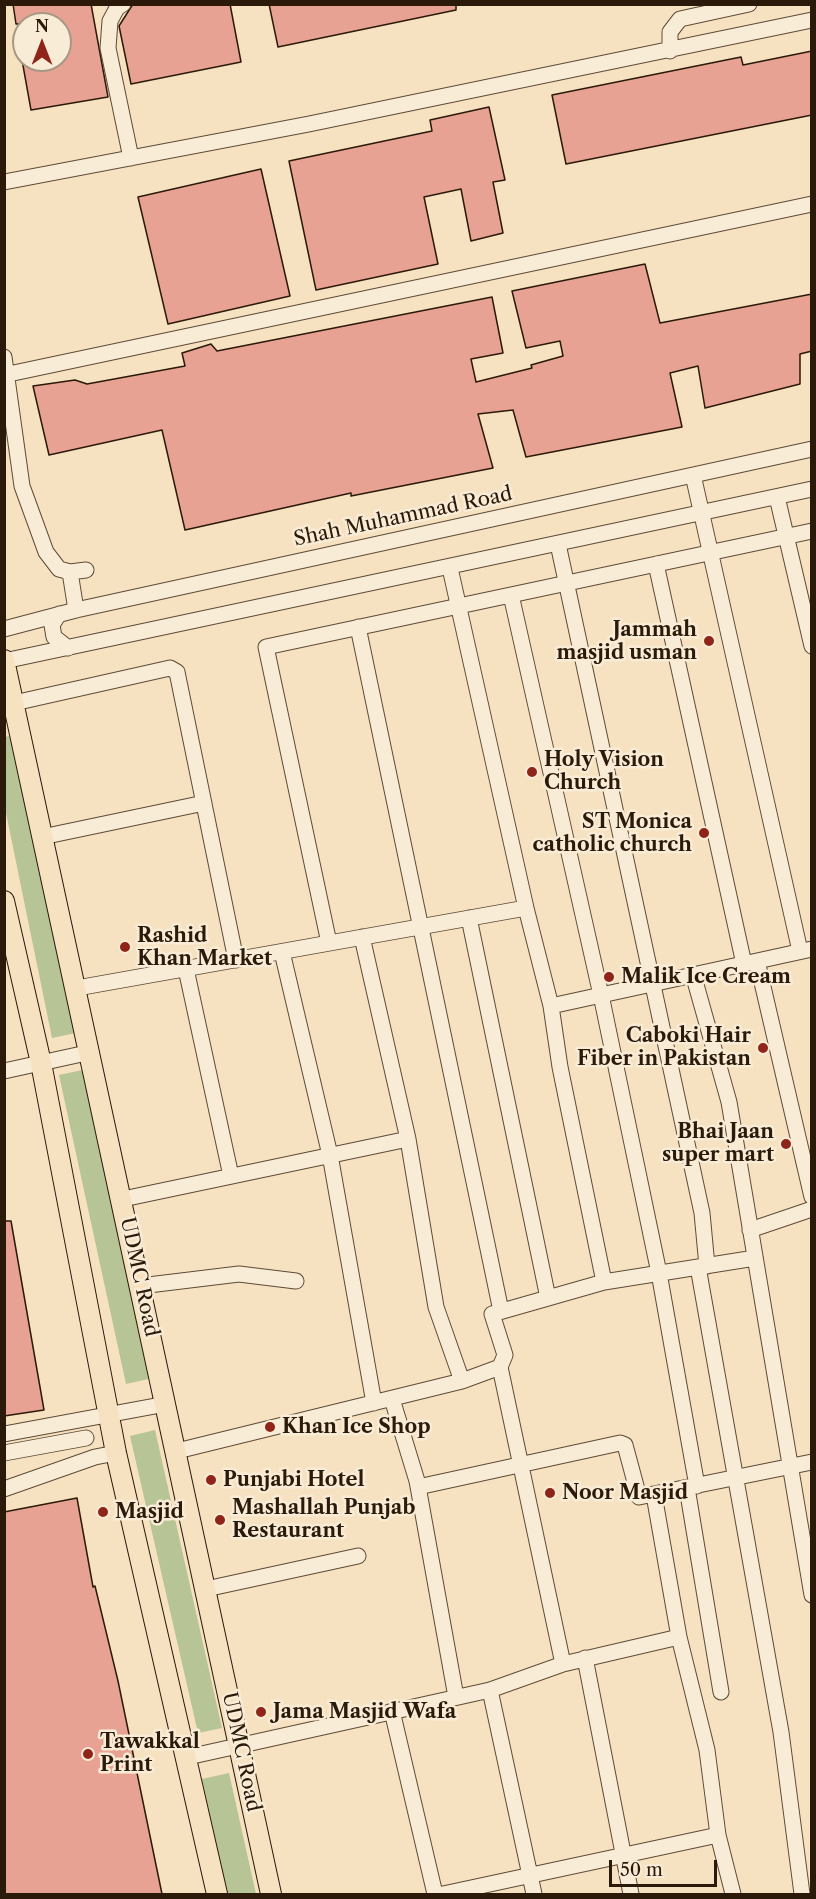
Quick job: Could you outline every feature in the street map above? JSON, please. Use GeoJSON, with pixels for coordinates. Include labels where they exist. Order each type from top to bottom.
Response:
{"type":"FeatureCollection","features":[{"type":"Feature","properties":{"kind":"main road","name":"UDMC Road"},"geometry":{"type":"LineString","coordinates":[[5,661],[123,1199],[271,1894]]}},
{"type":"Feature","properties":{"kind":"main road"},"geometry":{"type":"LineString","coordinates":[[4,901],[41,1063],[116,1453],[188,1756],[218,1894]]}},
{"type":"Feature","properties":{"kind":"street"},"geometry":{"type":"LineString","coordinates":[[123,4],[117,8],[110,21],[108,48],[131,158]]}},
{"type":"Feature","properties":{"kind":"street"},"geometry":{"type":"LineString","coordinates":[[670,51],[670,32],[680,19],[749,4]]}},
{"type":"Feature","properties":{"kind":"street"},"geometry":{"type":"LineString","coordinates":[[4,182],[670,51],[812,20]]}},
{"type":"Feature","properties":{"kind":"street"},"geometry":{"type":"LineString","coordinates":[[6,375],[812,204]]}},
{"type":"Feature","properties":{"kind":"street"},"geometry":{"type":"LineString","coordinates":[[4,357],[22,486],[46,552],[59,569],[70,572],[86,570]]}},
{"type":"Feature","properties":{"kind":"street","name":"Shah Muhammad Road"},"geometry":{"type":"LineString","coordinates":[[4,629],[76,610],[812,449]]}},
{"type":"Feature","properties":{"kind":"street"},"geometry":{"type":"LineString","coordinates":[[550,1006],[808,951],[693,475]]}},
{"type":"Feature","properties":{"kind":"street"},"geometry":{"type":"LineString","coordinates":[[5,661],[450,568],[812,489]]}},
{"type":"Feature","properties":{"kind":"street"},"geometry":{"type":"LineString","coordinates":[[777,496],[786,536],[805,584],[812,646]]}},
{"type":"Feature","properties":{"kind":"street"},"geometry":{"type":"LineString","coordinates":[[329,943],[266,646],[812,531]]}},
{"type":"Feature","properties":{"kind":"street"},"geometry":{"type":"LineString","coordinates":[[558,544],[702,1213],[703,1266],[781,1732],[802,1894]]}},
{"type":"Feature","properties":{"kind":"street"},"geometry":{"type":"LineString","coordinates":[[656,564],[750,962],[812,1197]]}},
{"type":"Feature","properties":{"kind":"street"},"geometry":{"type":"LineString","coordinates":[[450,568],[550,1006],[560,1067],[604,1282]]}},
{"type":"Feature","properties":{"kind":"street"},"geometry":{"type":"LineString","coordinates":[[70,572],[76,610]]}},
{"type":"Feature","properties":{"kind":"street"},"geometry":{"type":"LineString","coordinates":[[511,594],[601,995],[659,1273],[721,1692]]}},
{"type":"Feature","properties":{"kind":"street"},"geometry":{"type":"LineString","coordinates":[[59,614],[52,625],[54,637],[68,648]]}},
{"type":"Feature","properties":{"kind":"street"},"geometry":{"type":"LineString","coordinates":[[358,627],[501,1311]]}},
{"type":"Feature","properties":{"kind":"street"},"geometry":{"type":"LineString","coordinates":[[14,703],[173,668],[177,672],[236,960]]}},
{"type":"Feature","properties":{"kind":"street"},"geometry":{"type":"LineString","coordinates":[[42,837],[204,803]]}},
{"type":"Feature","properties":{"kind":"street"},"geometry":{"type":"LineString","coordinates":[[77,988],[526,908]]}},
{"type":"Feature","properties":{"kind":"street"},"geometry":{"type":"LineString","coordinates":[[469,918],[548,1298]]}},
{"type":"Feature","properties":{"kind":"street"},"geometry":{"type":"LineString","coordinates":[[362,937],[408,1139],[436,1306],[462,1381]]}},
{"type":"Feature","properties":{"kind":"street"},"geometry":{"type":"LineString","coordinates":[[282,952],[330,1155],[374,1403]]}},
{"type":"Feature","properties":{"kind":"street"},"geometry":{"type":"LineString","coordinates":[[186,969],[231,1176]]}},
{"type":"Feature","properties":{"kind":"street"},"geometry":{"type":"LineString","coordinates":[[693,974],[729,1102],[812,1595]]}},
{"type":"Feature","properties":{"kind":"street"},"geometry":{"type":"LineString","coordinates":[[4,1071],[91,1053]]}},
{"type":"Feature","properties":{"kind":"street"},"geometry":{"type":"LineString","coordinates":[[123,1199],[408,1139]]}},
{"type":"Feature","properties":{"kind":"street"},"geometry":{"type":"LineString","coordinates":[[750,1230],[812,1209]]}},
{"type":"Feature","properties":{"kind":"street"},"geometry":{"type":"LineString","coordinates":[[563,1664],[519,1466],[500,1367],[505,1355],[492,1314],[604,1282],[755,1258]]}},
{"type":"Feature","properties":{"kind":"street"},"geometry":{"type":"LineString","coordinates":[[140,1286],[239,1274],[297,1281]]}},
{"type":"Feature","properties":{"kind":"street"},"geometry":{"type":"LineString","coordinates":[[177,1451],[462,1381],[500,1367]]}},
{"type":"Feature","properties":{"kind":"street"},"geometry":{"type":"LineString","coordinates":[[392,1399],[418,1487],[456,1697]]}},
{"type":"Feature","properties":{"kind":"street"},"geometry":{"type":"LineString","coordinates":[[86,1438],[8,1453],[7,1434],[166,1404]]}},
{"type":"Feature","properties":{"kind":"street"},"geometry":{"type":"LineString","coordinates":[[418,1487],[620,1443],[625,1445],[636,1495],[639,1497],[812,1462]]}},
{"type":"Feature","properties":{"kind":"street"},"geometry":{"type":"LineString","coordinates":[[4,1489],[95,1457],[116,1453]]}},
{"type":"Feature","properties":{"kind":"street"},"geometry":{"type":"LineString","coordinates":[[654,1495],[680,1637],[707,1750],[718,1835],[733,1894]]}},
{"type":"Feature","properties":{"kind":"street"},"geometry":{"type":"LineString","coordinates":[[206,1589],[358,1556]]}},
{"type":"Feature","properties":{"kind":"street"},"geometry":{"type":"LineString","coordinates":[[188,1756],[490,1690],[563,1664],[680,1637]]}},
{"type":"Feature","properties":{"kind":"street"},"geometry":{"type":"LineString","coordinates":[[585,1658],[630,1894]]}},
{"type":"Feature","properties":{"kind":"street"},"geometry":{"type":"LineString","coordinates":[[490,1690],[534,1894]]}},
{"type":"Feature","properties":{"kind":"street"},"geometry":{"type":"LineString","coordinates":[[392,1711],[435,1894]]}},
{"type":"Feature","properties":{"kind":"street"},"geometry":{"type":"LineString","coordinates":[[444,1894],[718,1835]]}},
{"type":"Feature","properties":{"kind":"green space"},"geometry":{"type":"Polygon","coordinates":[[[15,735],[76,1033],[52,1038],[5,808],[4,737],[15,735]]]}},
{"type":"Feature","properties":{"kind":"green space"},"geometry":{"type":"Polygon","coordinates":[[[87,1069],[153,1378],[126,1384],[59,1075],[87,1069]]]}},
{"type":"Feature","properties":{"kind":"green space"},"geometry":{"type":"Polygon","coordinates":[[[155,1430],[222,1728],[198,1733],[130,1436],[155,1430]]]}},
{"type":"Feature","properties":{"kind":"green space"},"geometry":{"type":"Polygon","coordinates":[[[229,1773],[256,1894],[227,1894],[202,1779],[229,1773]]]}},
{"type":"Feature","properties":{"kind":"building"},"geometry":{"type":"Polygon","coordinates":[[[13,4],[91,4],[108,97],[31,110],[24,72],[72,72],[72,12],[14,12],[13,4]]]}},
{"type":"Feature","properties":{"kind":"building"},"geometry":{"type":"Polygon","coordinates":[[[133,4],[230,4],[241,62],[131,84],[119,26],[133,4]]]}},
{"type":"Feature","properties":{"kind":"building"},"geometry":{"type":"Polygon","coordinates":[[[269,4],[456,4],[456,10],[278,47],[269,4]]]}},
{"type":"Feature","properties":{"kind":"building"},"geometry":{"type":"Polygon","coordinates":[[[812,51],[812,115],[566,164],[552,95],[741,57],[743,65],[812,51]]]}},
{"type":"Feature","properties":{"kind":"building"},"geometry":{"type":"Polygon","coordinates":[[[489,107],[505,180],[493,182],[503,233],[471,241],[461,189],[424,197],[438,264],[316,290],[289,161],[432,131],[430,120],[489,107]]]}},
{"type":"Feature","properties":{"kind":"building"},"geometry":{"type":"Polygon","coordinates":[[[261,169],[290,296],[168,324],[138,197],[261,169]]]}},
{"type":"Feature","properties":{"kind":"building"},"geometry":{"type":"Polygon","coordinates":[[[645,264],[660,323],[812,294],[812,351],[800,354],[800,384],[705,408],[698,366],[670,373],[682,427],[526,457],[513,410],[478,414],[493,468],[351,496],[351,493],[185,530],[162,430],[49,455],[33,386],[75,380],[87,384],[185,366],[182,353],[211,344],[217,351],[492,297],[503,353],[471,359],[476,382],[532,368],[531,365],[563,356],[560,341],[526,348],[512,291],[645,264]]]}},
{"type":"Feature","properties":{"kind":"building"},"geometry":{"type":"Polygon","coordinates":[[[4,1221],[11,1221],[44,1410],[4,1416],[4,1221]]]}},
{"type":"Feature","properties":{"kind":"building"},"geometry":{"type":"Polygon","coordinates":[[[77,1498],[93,1587],[95,1586],[118,1681],[162,1894],[4,1894],[4,1512],[77,1498]]]}},
{"type":"Feature","properties":{"kind":"place","name":"Jammah masjid usman"},"geometry":{"type":"Point","coordinates":[709,641]}},
{"type":"Feature","properties":{"kind":"place","name":"Holy Vision Church"},"geometry":{"type":"Point","coordinates":[532,772]}},
{"type":"Feature","properties":{"kind":"place","name":"ST Monica catholic church"},"geometry":{"type":"Point","coordinates":[704,833]}},
{"type":"Feature","properties":{"kind":"place","name":"Rashid Khan Market"},"geometry":{"type":"Point","coordinates":[125,947]}},
{"type":"Feature","properties":{"kind":"place","name":"Malik Ice Cream"},"geometry":{"type":"Point","coordinates":[609,977]}},
{"type":"Feature","properties":{"kind":"place","name":"Caboki Hair Fiber in Pakistan"},"geometry":{"type":"Point","coordinates":[763,1048]}},
{"type":"Feature","properties":{"kind":"place","name":"Bhai Jaan super mart"},"geometry":{"type":"Point","coordinates":[786,1144]}},
{"type":"Feature","properties":{"kind":"place","name":"Khan Ice Shop"},"geometry":{"type":"Point","coordinates":[270,1427]}},
{"type":"Feature","properties":{"kind":"place","name":"Punjabi Hotel"},"geometry":{"type":"Point","coordinates":[211,1480]}},
{"type":"Feature","properties":{"kind":"place","name":"Noor Masjid"},"geometry":{"type":"Point","coordinates":[550,1493]}},
{"type":"Feature","properties":{"kind":"place","name":"Masjid"},"geometry":{"type":"Point","coordinates":[103,1512]}},
{"type":"Feature","properties":{"kind":"place","name":"Mashallah Punjab Restaurant"},"geometry":{"type":"Point","coordinates":[220,1520]}},
{"type":"Feature","properties":{"kind":"place","name":"Jama Masjid Wafa"},"geometry":{"type":"Point","coordinates":[261,1712]}},
{"type":"Feature","properties":{"kind":"place","name":"Tawakkal Print"},"geometry":{"type":"Point","coordinates":[88,1754]}}]}
